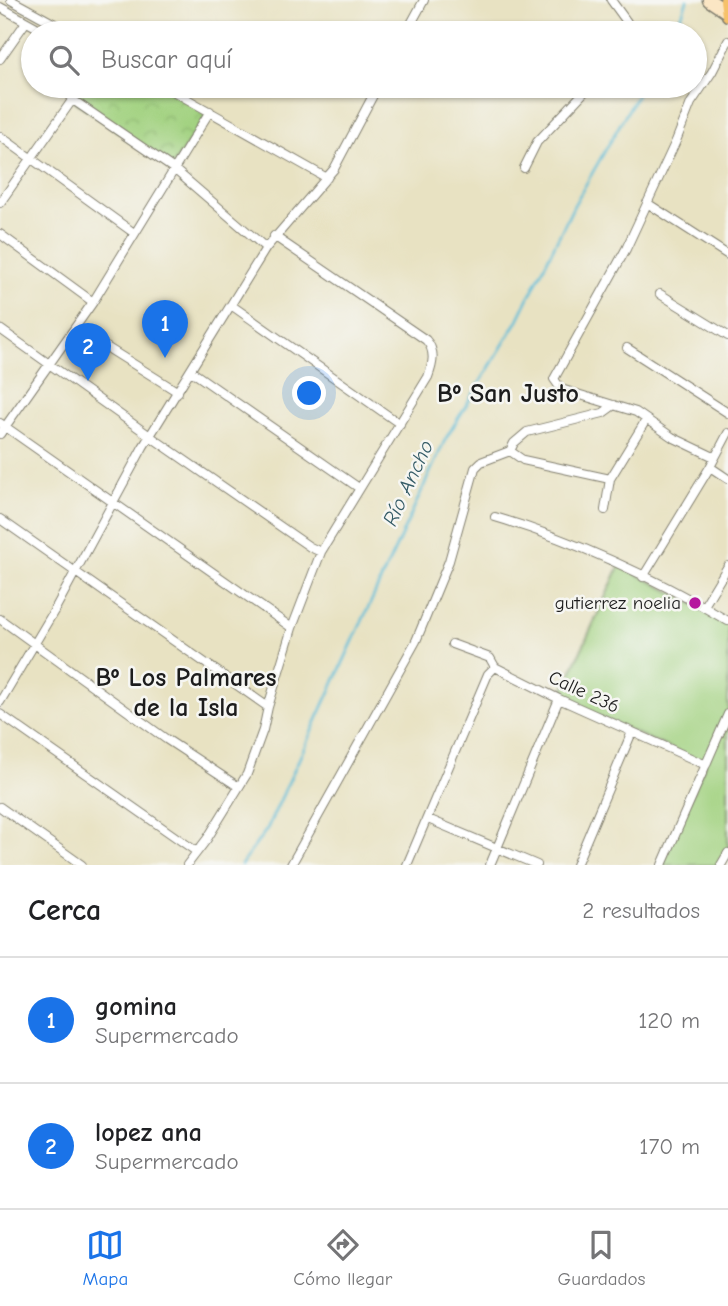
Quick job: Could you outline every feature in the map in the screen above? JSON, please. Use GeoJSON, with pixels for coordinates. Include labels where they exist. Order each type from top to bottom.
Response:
{"type":"FeatureCollection","features":[{"type":"Feature","properties":{"kind":"main road"},"geometry":{"type":"LineString","coordinates":[[709,0],[727,9]]}},
{"type":"Feature","properties":{"kind":"street"},"geometry":{"type":"LineString","coordinates":[[12,0],[50,21]]}},
{"type":"Feature","properties":{"kind":"street"},"geometry":{"type":"LineString","coordinates":[[413,21],[424,0]]}},
{"type":"Feature","properties":{"kind":"street"},"geometry":{"type":"LineString","coordinates":[[611,0],[626,21]]}},
{"type":"Feature","properties":{"kind":"street"},"geometry":{"type":"LineString","coordinates":[[0,7],[24,21]]}},
{"type":"Feature","properties":{"kind":"street"},"geometry":{"type":"LineString","coordinates":[[0,59],[21,29]]}},
{"type":"Feature","properties":{"kind":"street"},"geometry":{"type":"LineString","coordinates":[[707,79],[728,41]]}},
{"type":"Feature","properties":{"kind":"street"},"geometry":{"type":"LineString","coordinates":[[186,98],[327,178]]}},
{"type":"Feature","properties":{"kind":"street"},"geometry":{"type":"LineString","coordinates":[[0,702],[36,644],[150,435],[274,236],[327,178],[371,98]]}},
{"type":"Feature","properties":{"kind":"street"},"geometry":{"type":"LineString","coordinates":[[524,168],[537,142],[579,98]]}},
{"type":"Feature","properties":{"kind":"street"},"geometry":{"type":"LineString","coordinates":[[694,98],[626,249],[554,379],[558,386],[566,391],[636,412],[672,437],[714,457]]}},
{"type":"Feature","properties":{"kind":"street"},"geometry":{"type":"LineString","coordinates":[[0,203],[73,100],[174,169],[266,248]]}},
{"type":"Feature","properties":{"kind":"street"},"geometry":{"type":"LineString","coordinates":[[210,111],[76,328],[2,428],[292,628]]}},
{"type":"Feature","properties":{"kind":"street"},"geometry":{"type":"LineString","coordinates":[[0,136],[134,233]]}},
{"type":"Feature","properties":{"kind":"street"},"geometry":{"type":"LineString","coordinates":[[647,203],[728,255]]}},
{"type":"Feature","properties":{"kind":"street"},"geometry":{"type":"LineString","coordinates":[[0,234],[93,302]]}},
{"type":"Feature","properties":{"kind":"street"},"geometry":{"type":"LineString","coordinates":[[187,865],[247,774],[263,730],[292,628],[321,552],[400,424],[432,366],[433,359],[430,345],[274,236]]}},
{"type":"Feature","properties":{"kind":"street"},"geometry":{"type":"LineString","coordinates":[[660,294],[728,336]]}},
{"type":"Feature","properties":{"kind":"street"},"geometry":{"type":"LineString","coordinates":[[231,305],[400,424]]}},
{"type":"Feature","properties":{"kind":"street"},"geometry":{"type":"LineString","coordinates":[[76,328],[178,392]]}},
{"type":"Feature","properties":{"kind":"street"},"geometry":{"type":"LineString","coordinates":[[0,329],[310,547],[321,552]]}},
{"type":"Feature","properties":{"kind":"street"},"geometry":{"type":"LineString","coordinates":[[627,348],[728,413]]}},
{"type":"Feature","properties":{"kind":"street"},"geometry":{"type":"LineString","coordinates":[[191,371],[359,488]]}},
{"type":"Feature","properties":{"kind":"street"},"geometry":{"type":"LineString","coordinates":[[291,865],[416,641],[449,561],[475,468],[481,462],[510,452],[519,437],[527,432],[603,413],[614,405]]}},
{"type":"Feature","properties":{"kind":"street"},"geometry":{"type":"LineString","coordinates":[[605,510],[610,479],[646,420]]}},
{"type":"Feature","properties":{"kind":"street"},"geometry":{"type":"LineString","coordinates":[[643,576],[728,433]]}},
{"type":"Feature","properties":{"kind":"street"},"geometry":{"type":"LineString","coordinates":[[510,452],[523,460],[610,479]]}},
{"type":"Feature","properties":{"kind":"street"},"geometry":{"type":"LineString","coordinates":[[710,467],[728,479]]}},
{"type":"Feature","properties":{"kind":"street"},"geometry":{"type":"LineString","coordinates":[[495,517],[596,553],[704,606],[728,621]]}},
{"type":"Feature","properties":{"kind":"street"},"geometry":{"type":"LineString","coordinates":[[0,519],[268,707]]}},
{"type":"Feature","properties":{"kind":"street"},"geometry":{"type":"LineString","coordinates":[[704,606],[728,566]]}},
{"type":"Feature","properties":{"kind":"street"},"geometry":{"type":"LineString","coordinates":[[0,619],[166,739],[239,787]]}},
{"type":"Feature","properties":{"kind":"street","name":"Calle 236"},"geometry":{"type":"LineString","coordinates":[[452,644],[490,658],[495,667],[558,699],[706,765]]}},
{"type":"Feature","properties":{"kind":"street"},"geometry":{"type":"LineString","coordinates":[[407,865],[488,674],[495,667]]}},
{"type":"Feature","properties":{"kind":"street"},"geometry":{"type":"LineString","coordinates":[[490,865],[558,699]]}},
{"type":"Feature","properties":{"kind":"street"},"geometry":{"type":"LineString","coordinates":[[0,714],[197,852]]}},
{"type":"Feature","properties":{"kind":"street"},"geometry":{"type":"LineString","coordinates":[[662,865],[728,715]]}},
{"type":"Feature","properties":{"kind":"street"},"geometry":{"type":"LineString","coordinates":[[576,865],[632,732]]}},
{"type":"Feature","properties":{"kind":"street"},"geometry":{"type":"LineString","coordinates":[[0,807],[82,865]]}},
{"type":"Feature","properties":{"kind":"street"},"geometry":{"type":"LineString","coordinates":[[428,819],[537,865]]}},
{"type":"Feature","properties":{"kind":"street"},"geometry":{"type":"LineString","coordinates":[[721,865],[728,853]]}},
{"type":"Feature","properties":{"kind":"green space"},"geometry":{"type":"Polygon","coordinates":[[[186,98],[210,111],[171,168],[73,100],[186,98]]]}},
{"type":"Feature","properties":{"kind":"green space"},"geometry":{"type":"Polygon","coordinates":[[[620,565],[728,622],[728,852],[720,865],[662,865],[705,764],[559,699],[620,565]]]}},
{"type":"Feature","properties":{"kind":"waterway","name":"Río Ancho"},"geometry":{"type":"LineString","coordinates":[[678,21],[687,0]]}},
{"type":"Feature","properties":{"kind":"waterway","name":"Río Ancho"},"geometry":{"type":"LineString","coordinates":[[241,865],[267,829],[445,440],[517,322],[574,205],[635,98]]}},
{"type":"Feature","properties":{"kind":"place","name":"gomina"},"geometry":{"type":"Point","coordinates":[165,358]}},
{"type":"Feature","properties":{"kind":"place","name":"lopez ana"},"geometry":{"type":"Point","coordinates":[88,381]}},
{"type":"Feature","properties":{"kind":"place","name":"gutierrez noelia"},"geometry":{"type":"Point","coordinates":[695,603]}},
{"type":"Feature","properties":{"kind":"district","name":"Bº San Justo"},"geometry":{"type":"Point","coordinates":[508,394]}},
{"type":"Feature","properties":{"kind":"district","name":"Bº Los Palmares de la Isla"},"geometry":{"type":"Point","coordinates":[186,693]}}]}
